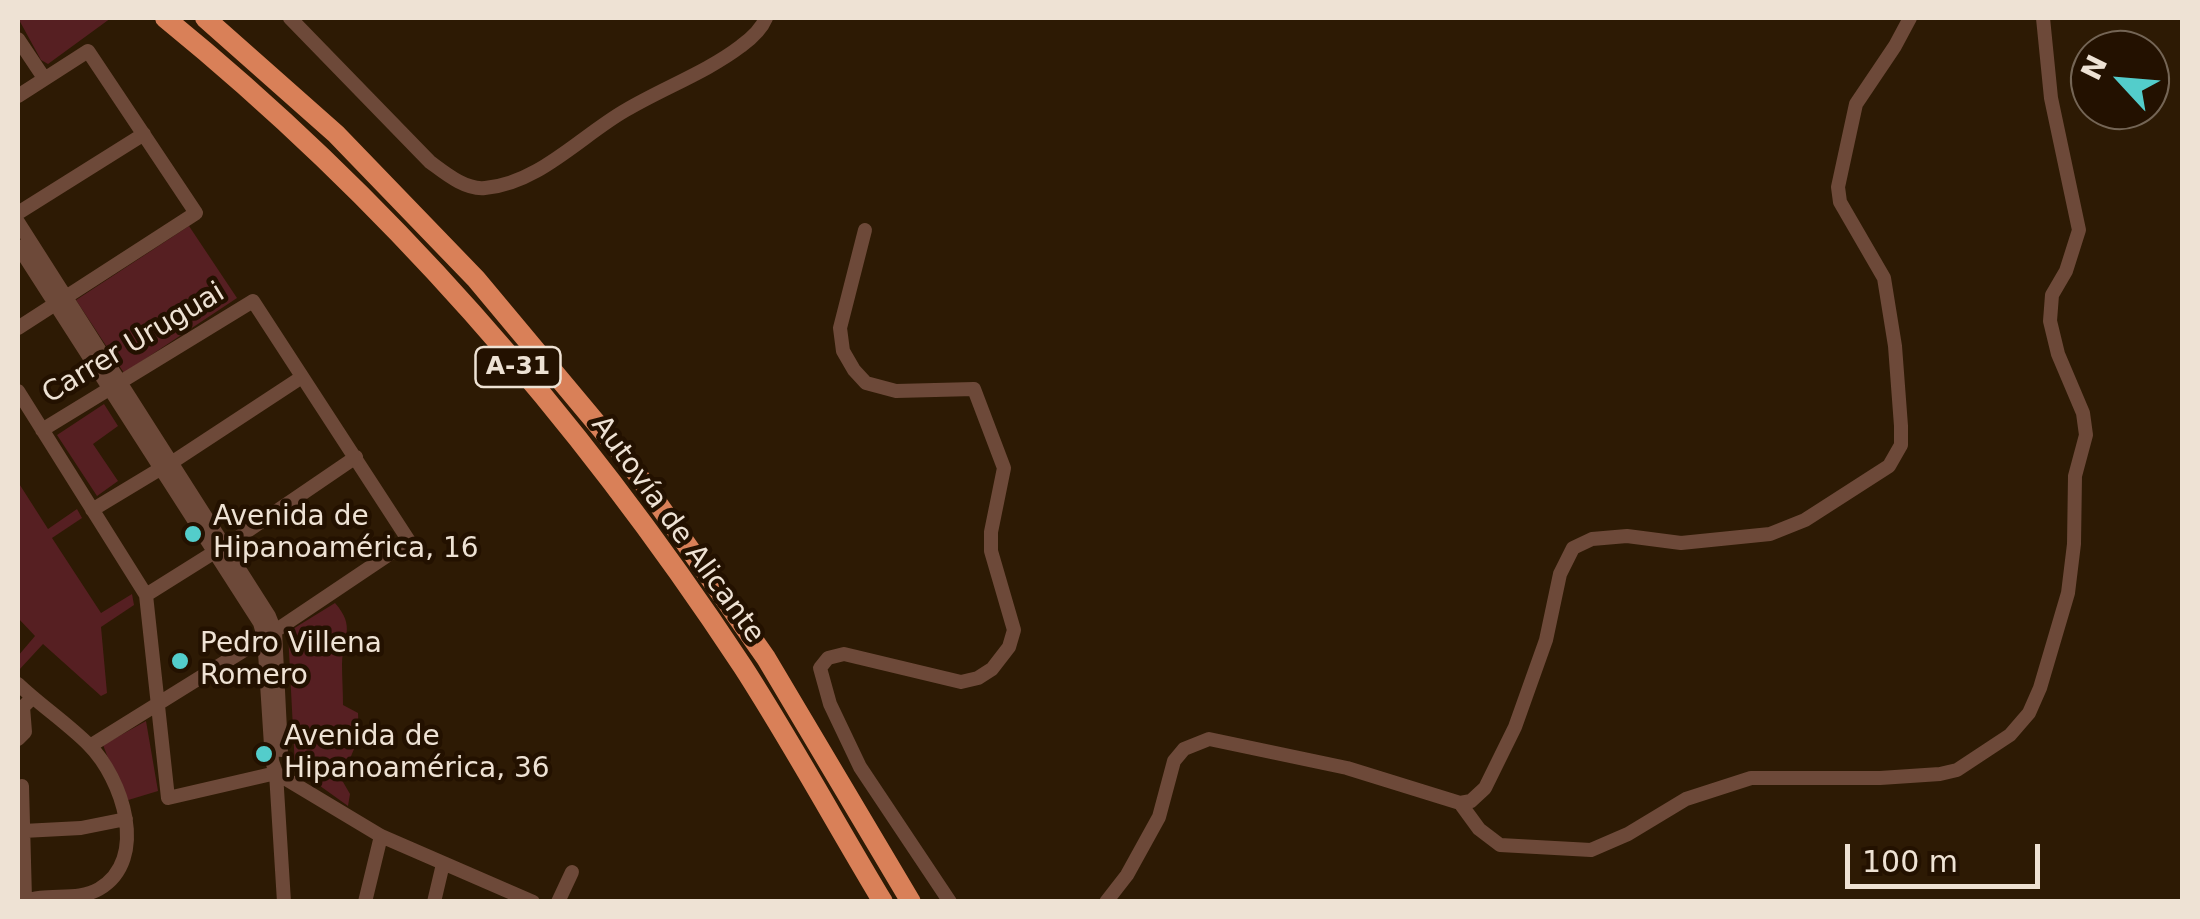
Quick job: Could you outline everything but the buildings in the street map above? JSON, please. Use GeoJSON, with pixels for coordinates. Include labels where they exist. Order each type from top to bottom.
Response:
{"type":"FeatureCollection","features":[{"type":"Feature","properties":{"kind":"highway","name":"Autovía de Alicante"},"geometry":{"type":"LineString","coordinates":[[165,18],[321,154],[458,295],[610,477],[744,668],[883,902]]}},
{"type":"Feature","properties":{"kind":"highway","name":"Autovía de Alicante"},"geometry":{"type":"LineString","coordinates":[[204,18],[336,134],[476,279],[628,460],[766,658],[911,902]]}},
{"type":"Feature","properties":{"kind":"highway"},"geometry":{"type":"LineString","coordinates":[[854,852],[860,884],[870,902]]}},
{"type":"Feature","properties":{"kind":"street"},"geometry":{"type":"LineString","coordinates":[[290,18],[430,162],[456,181],[481,189],[505,184],[542,168],[613,117],[732,52],[756,34],[766,18]]}},
{"type":"Feature","properties":{"kind":"street"},"geometry":{"type":"LineString","coordinates":[[1106,902],[1127,875],[1159,817],[1174,761],[1184,749],[1209,739],[1347,768],[1460,803],[1471,801],[1484,788],[1514,727],[1546,640],[1560,574],[1573,548],[1592,539],[1628,536],[1681,542],[1770,534],[1805,520],[1889,466],[1900,445],[1901,426],[1895,346],[1884,278],[1840,202],[1838,187],[1856,104],[1896,46],[1910,18]]}},
{"type":"Feature","properties":{"kind":"street"},"geometry":{"type":"LineString","coordinates":[[1460,803],[1479,829],[1500,845],[1591,850],[1628,834],[1686,799],[1751,778],[1880,778],[1957,770],[2010,735],[2029,713],[2068,593],[2074,544],[2075,476],[2086,435],[2083,413],[2058,354],[2050,321],[2052,295],[2071,260],[2080,230],[2051,98],[2043,18]]}},
{"type":"Feature","properties":{"kind":"street"},"geometry":{"type":"LineString","coordinates":[[18,39],[44,78]]}},
{"type":"Feature","properties":{"kind":"street"},"geometry":{"type":"LineString","coordinates":[[18,96],[88,51],[196,213],[18,328]]}},
{"type":"Feature","properties":{"kind":"street"},"geometry":{"type":"LineString","coordinates":[[18,213],[144,134]]}},
{"type":"Feature","properties":{"kind":"street"},"geometry":{"type":"LineString","coordinates":[[18,222],[61,302],[269,634],[282,760],[276,771],[284,902]]}},
{"type":"Feature","properties":{"kind":"street"},"geometry":{"type":"LineString","coordinates":[[865,230],[840,328],[844,351],[854,370],[866,383],[896,392],[974,389],[1004,468],[991,551],[1014,630],[1009,647],[992,669],[961,682],[844,654],[828,658],[820,668],[830,704],[860,768],[950,902]]}},
{"type":"Feature","properties":{"kind":"street"},"geometry":{"type":"LineString","coordinates":[[18,246],[61,302]]}},
{"type":"Feature","properties":{"kind":"street","name":"Carrer Uruguai"},"geometry":{"type":"LineString","coordinates":[[42,430],[253,301],[302,377]]}},
{"type":"Feature","properties":{"kind":"street"},"geometry":{"type":"LineString","coordinates":[[90,746],[409,541],[302,377],[92,510]]}},
{"type":"Feature","properties":{"kind":"street"},"geometry":{"type":"LineString","coordinates":[[18,391],[146,595],[168,798],[276,771],[381,836],[533,902]]}},
{"type":"Feature","properties":{"kind":"street"},"geometry":{"type":"LineString","coordinates":[[146,595],[356,457]]}},
{"type":"Feature","properties":{"kind":"street"},"geometry":{"type":"LineString","coordinates":[[18,684],[90,746],[126,818],[126,856],[116,874],[98,890],[24,900],[22,786]]}},
{"type":"Feature","properties":{"kind":"street"},"geometry":{"type":"LineString","coordinates":[[18,739],[25,732],[23,707],[32,698]]}},
{"type":"Feature","properties":{"kind":"street"},"geometry":{"type":"LineString","coordinates":[[24,831],[82,828],[126,818]]}},
{"type":"Feature","properties":{"kind":"street"},"geometry":{"type":"LineString","coordinates":[[365,902],[381,836]]}},
{"type":"Feature","properties":{"kind":"street"},"geometry":{"type":"LineString","coordinates":[[434,902],[443,864]]}},
{"type":"Feature","properties":{"kind":"street"},"geometry":{"type":"LineString","coordinates":[[558,902],[572,872]]}},
{"type":"Feature","properties":{"kind":"shaded area"},"geometry":{"type":"Polygon","coordinates":[[[18,18],[111,18],[48,64],[41,60],[18,18]]]}},
{"type":"Feature","properties":{"kind":"shaded area"},"geometry":{"type":"Polygon","coordinates":[[[189,226],[237,298],[124,373],[76,300],[189,226]]]}},
{"type":"Feature","properties":{"kind":"shaded area"},"geometry":{"type":"Polygon","coordinates":[[[104,404],[118,426],[93,444],[118,481],[97,496],[57,435],[104,404]]]}},
{"type":"Feature","properties":{"kind":"shaded area"},"geometry":{"type":"Polygon","coordinates":[[[18,482],[48,529],[77,509],[82,518],[52,538],[101,613],[132,594],[134,605],[101,627],[107,693],[101,696],[43,644],[18,668],[18,656],[35,636],[18,618],[18,482]]]}},
{"type":"Feature","properties":{"kind":"shaded area"},"geometry":{"type":"Polygon","coordinates":[[[335,603],[347,626],[342,664],[343,705],[358,713],[359,737],[349,761],[332,763],[350,794],[348,806],[295,768],[288,632],[335,603]]]}},
{"type":"Feature","properties":{"kind":"shaded area"},"geometry":{"type":"Polygon","coordinates":[[[146,721],[158,791],[125,801],[103,745],[146,721]]]}},
{"type":"Feature","properties":{"kind":"place","name":"Avenida de Hipanoamérica, 16"},"geometry":{"type":"Point","coordinates":[193,534]}},
{"type":"Feature","properties":{"kind":"place","name":"Pedro Villena Romero"},"geometry":{"type":"Point","coordinates":[180,661]}},
{"type":"Feature","properties":{"kind":"place","name":"Avenida de Hipanoamérica, 36"},"geometry":{"type":"Point","coordinates":[264,754]}}]}
